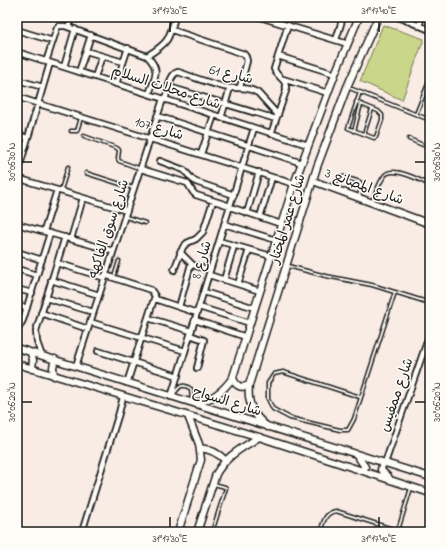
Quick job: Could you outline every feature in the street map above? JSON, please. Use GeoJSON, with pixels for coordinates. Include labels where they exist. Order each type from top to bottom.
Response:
{"type":"FeatureCollection","features":[{"type":"Feature","properties":{"kind":"main road","name":"شارع عمر المختار"},"geometry":{"type":"LineString","coordinates":[[192,404],[216,396],[233,378],[294,184],[335,74],[359,17]]}},
{"type":"Feature","properties":{"kind":"main road","name":"شارع عمر المختار"},"geometry":{"type":"LineString","coordinates":[[268,427],[261,422],[252,409],[249,397],[249,385],[313,181],[347,87],[378,17]]}},
{"type":"Feature","properties":{"kind":"main road","name":"شارع المصانع 3"},"geometry":{"type":"LineString","coordinates":[[313,181],[430,224]]}},
{"type":"Feature","properties":{"kind":"main road","name":"شارع السواح"},"geometry":{"type":"LineString","coordinates":[[17,348],[192,404],[430,477]]}},
{"type":"Feature","properties":{"kind":"main road"},"geometry":{"type":"LineString","coordinates":[[31,352],[33,360],[32,368]]}},
{"type":"Feature","properties":{"kind":"main road"},"geometry":{"type":"LineString","coordinates":[[54,376],[53,367],[55,359]]}},
{"type":"Feature","properties":{"kind":"main road","name":"شارع السواح"},"geometry":{"type":"LineString","coordinates":[[17,364],[259,437],[430,493]]}},
{"type":"Feature","properties":{"kind":"main road"},"geometry":{"type":"LineString","coordinates":[[233,378],[234,382],[238,386],[244,387],[249,385]]}},
{"type":"Feature","properties":{"kind":"main road"},"geometry":{"type":"LineString","coordinates":[[178,532],[200,466],[200,448],[188,416]]}},
{"type":"Feature","properties":{"kind":"main road"},"geometry":{"type":"LineString","coordinates":[[197,532],[216,474],[225,460],[259,437]]}},
{"type":"Feature","properties":{"kind":"main road"},"geometry":{"type":"LineString","coordinates":[[200,448],[216,453],[225,460]]}},
{"type":"Feature","properties":{"kind":"main road"},"geometry":{"type":"LineString","coordinates":[[357,455],[365,465],[364,470],[360,470]]}},
{"type":"Feature","properties":{"kind":"main road"},"geometry":{"type":"LineString","coordinates":[[385,463],[381,466],[382,471],[394,481]]}},
{"type":"Feature","properties":{"kind":"street"},"geometry":{"type":"LineString","coordinates":[[69,27],[72,17]]}},
{"type":"Feature","properties":{"kind":"street"},"geometry":{"type":"LineString","coordinates":[[147,56],[168,40],[175,17]]}},
{"type":"Feature","properties":{"kind":"street"},"geometry":{"type":"LineString","coordinates":[[260,17],[348,44]]}},
{"type":"Feature","properties":{"kind":"street"},"geometry":{"type":"LineString","coordinates":[[336,40],[343,17]]}},
{"type":"Feature","properties":{"kind":"street"},"geometry":{"type":"LineString","coordinates":[[398,17],[430,30]]}},
{"type":"Feature","properties":{"kind":"street"},"geometry":{"type":"LineString","coordinates":[[420,26],[422,17]]}},
{"type":"Feature","properties":{"kind":"street"},"geometry":{"type":"LineString","coordinates":[[17,174],[19,158],[28,138],[43,87],[53,41],[59,26],[62,25],[69,27],[147,56],[154,63],[156,72],[149,94]]}},
{"type":"Feature","properties":{"kind":"street"},"geometry":{"type":"LineString","coordinates":[[271,134],[286,91],[286,84],[274,69],[288,26]]}},
{"type":"Feature","properties":{"kind":"street"},"geometry":{"type":"LineString","coordinates":[[17,30],[53,41]]}},
{"type":"Feature","properties":{"kind":"street"},"geometry":{"type":"LineString","coordinates":[[64,67],[75,30]]}},
{"type":"Feature","properties":{"kind":"street"},"geometry":{"type":"LineString","coordinates":[[172,30],[241,52],[246,57],[247,61],[240,87]]}},
{"type":"Feature","properties":{"kind":"street"},"geometry":{"type":"LineString","coordinates":[[79,72],[91,35]]}},
{"type":"Feature","properties":{"kind":"street"},"geometry":{"type":"LineString","coordinates":[[116,84],[128,48]]}},
{"type":"Feature","properties":{"kind":"street"},"geometry":{"type":"LineString","coordinates":[[86,51],[124,62]]}},
{"type":"Feature","properties":{"kind":"street","name":"شارع محلات السلام"},"geometry":{"type":"LineString","coordinates":[[17,52],[308,145]]}},
{"type":"Feature","properties":{"kind":"street"},"geometry":{"type":"LineString","coordinates":[[95,77],[102,56]]}},
{"type":"Feature","properties":{"kind":"street"},"geometry":{"type":"LineString","coordinates":[[278,56],[335,74]]}},
{"type":"Feature","properties":{"kind":"street","name":"شارع 61"},"geometry":{"type":"LineString","coordinates":[[164,99],[172,76],[178,72],[230,88],[240,87],[258,93],[277,117]]}},
{"type":"Feature","properties":{"kind":"street"},"geometry":{"type":"LineString","coordinates":[[17,80],[43,87]]}},
{"type":"Feature","properties":{"kind":"street"},"geometry":{"type":"LineString","coordinates":[[283,80],[328,93]]}},
{"type":"Feature","properties":{"kind":"street"},"geometry":{"type":"LineString","coordinates":[[169,87],[277,117]]}},
{"type":"Feature","properties":{"kind":"street"},"geometry":{"type":"LineString","coordinates":[[221,118],[230,88]]}},
{"type":"Feature","properties":{"kind":"street","name":"شارع 107"},"geometry":{"type":"LineString","coordinates":[[17,97],[294,184]]}},
{"type":"Feature","properties":{"kind":"street","name":"شارع سوق الفاكهه"},"geometry":{"type":"LineString","coordinates":[[76,366],[157,116],[164,99]]}},
{"type":"Feature","properties":{"kind":"street"},"geometry":{"type":"LineString","coordinates":[[202,154],[214,115]]}},
{"type":"Feature","properties":{"kind":"street"},"geometry":{"type":"LineString","coordinates":[[157,116],[302,163]]}},
{"type":"Feature","properties":{"kind":"street","name":"شارع 8"},"geometry":{"type":"LineString","coordinates":[[171,397],[254,128]]}},
{"type":"Feature","properties":{"kind":"street"},"geometry":{"type":"LineString","coordinates":[[17,134],[28,138]]}},
{"type":"Feature","properties":{"kind":"street"},"geometry":{"type":"LineString","coordinates":[[160,161],[184,170],[196,182],[234,195]]}},
{"type":"Feature","properties":{"kind":"street"},"geometry":{"type":"LineString","coordinates":[[141,169],[187,182],[193,193],[281,224]]}},
{"type":"Feature","properties":{"kind":"street"},"geometry":{"type":"LineString","coordinates":[[247,213],[259,172]]}},
{"type":"Feature","properties":{"kind":"street"},"geometry":{"type":"LineString","coordinates":[[260,217],[272,177]]}},
{"type":"Feature","properties":{"kind":"street"},"geometry":{"type":"LineString","coordinates":[[17,178],[127,211]]}},
{"type":"Feature","properties":{"kind":"street"},"geometry":{"type":"LineString","coordinates":[[44,231],[59,191]]}},
{"type":"Feature","properties":{"kind":"street"},"geometry":{"type":"LineString","coordinates":[[71,239],[83,198]]}},
{"type":"Feature","properties":{"kind":"street"},"geometry":{"type":"LineString","coordinates":[[174,270],[180,252],[187,243],[196,239],[203,232],[213,200]]}},
{"type":"Feature","properties":{"kind":"street"},"geometry":{"type":"LineString","coordinates":[[17,224],[113,251]]}},
{"type":"Feature","properties":{"kind":"street"},"geometry":{"type":"LineString","coordinates":[[224,224],[276,240]]}},
{"type":"Feature","properties":{"kind":"street"},"geometry":{"type":"LineString","coordinates":[[17,331],[21,326],[32,294],[50,233]]}},
{"type":"Feature","properties":{"kind":"street"},"geometry":{"type":"LineString","coordinates":[[42,356],[38,348],[36,336],[41,313],[65,237]]}},
{"type":"Feature","properties":{"kind":"street"},"geometry":{"type":"LineString","coordinates":[[219,241],[271,256]]}},
{"type":"Feature","properties":{"kind":"street"},"geometry":{"type":"LineString","coordinates":[[224,280],[234,246]]}},
{"type":"Feature","properties":{"kind":"street"},"geometry":{"type":"LineString","coordinates":[[238,284],[249,250]]}},
{"type":"Feature","properties":{"kind":"street"},"geometry":{"type":"LineString","coordinates":[[17,252],[42,260]]}},
{"type":"Feature","properties":{"kind":"street"},"geometry":{"type":"LineString","coordinates":[[180,252],[191,264],[210,270]]}},
{"type":"Feature","properties":{"kind":"street"},"geometry":{"type":"LineString","coordinates":[[57,264],[113,278],[151,290],[155,296],[127,383]]}},
{"type":"Feature","properties":{"kind":"street"},"geometry":{"type":"LineString","coordinates":[[179,307],[191,264]]}},
{"type":"Feature","properties":{"kind":"street"},"geometry":{"type":"LineString","coordinates":[[17,269],[37,275]]}},
{"type":"Feature","properties":{"kind":"street"},"geometry":{"type":"LineString","coordinates":[[209,275],[260,291]]}},
{"type":"Feature","properties":{"kind":"street"},"geometry":{"type":"LineString","coordinates":[[51,280],[99,296]]}},
{"type":"Feature","properties":{"kind":"street"},"geometry":{"type":"LineString","coordinates":[[17,289],[32,294]]}},
{"type":"Feature","properties":{"kind":"street"},"geometry":{"type":"LineString","coordinates":[[204,292],[254,308]]}},
{"type":"Feature","properties":{"kind":"street"},"geometry":{"type":"LineString","coordinates":[[46,298],[93,312]]}},
{"type":"Feature","properties":{"kind":"street"},"geometry":{"type":"LineString","coordinates":[[155,299],[197,313]]}},
{"type":"Feature","properties":{"kind":"street"},"geometry":{"type":"LineString","coordinates":[[17,305],[27,308]]}},
{"type":"Feature","properties":{"kind":"street"},"geometry":{"type":"LineString","coordinates":[[199,307],[250,323]]}},
{"type":"Feature","properties":{"kind":"street"},"geometry":{"type":"LineString","coordinates":[[41,313],[88,328]]}},
{"type":"Feature","properties":{"kind":"street"},"geometry":{"type":"LineString","coordinates":[[148,318],[191,333],[204,340],[197,368]]}},
{"type":"Feature","properties":{"kind":"street"},"geometry":{"type":"LineString","coordinates":[[195,320],[246,338]]}},
{"type":"Feature","properties":{"kind":"street"},"geometry":{"type":"LineString","coordinates":[[90,322],[186,351]]}},
{"type":"Feature","properties":{"kind":"street","name":"شارع ممفيس"},"geometry":{"type":"LineString","coordinates":[[385,463],[430,333]]}},
{"type":"Feature","properties":{"kind":"street"},"geometry":{"type":"LineString","coordinates":[[98,351],[178,376]]}},
{"type":"Feature","properties":{"kind":"street"},"geometry":{"type":"LineString","coordinates":[[82,532],[124,397]]}},
{"type":"Feature","properties":{"kind":"lane"},"geometry":{"type":"LineString","coordinates":[[416,114],[430,79]]}},
{"type":"Feature","properties":{"kind":"lane"},"geometry":{"type":"LineString","coordinates":[[347,87],[430,120]]}},
{"type":"Feature","properties":{"kind":"lane"},"geometry":{"type":"LineString","coordinates":[[356,102],[380,113],[382,120],[375,138],[349,129],[348,126],[356,102],[360,92]]}},
{"type":"Feature","properties":{"kind":"lane"},"geometry":{"type":"LineString","coordinates":[[354,131],[361,104]]}},
{"type":"Feature","properties":{"kind":"lane"},"geometry":{"type":"LineString","coordinates":[[364,135],[372,109]]}},
{"type":"Feature","properties":{"kind":"lane"},"geometry":{"type":"LineString","coordinates":[[71,131],[76,132],[78,130],[82,117]]}},
{"type":"Feature","properties":{"kind":"lane"},"geometry":{"type":"LineString","coordinates":[[84,136],[117,148],[119,150],[119,161],[141,169]]}},
{"type":"Feature","properties":{"kind":"lane"},"geometry":{"type":"LineString","coordinates":[[409,139],[430,148]]}},
{"type":"Feature","properties":{"kind":"lane"},"geometry":{"type":"LineString","coordinates":[[59,191],[68,167]]}},
{"type":"Feature","properties":{"kind":"lane"},"geometry":{"type":"LineString","coordinates":[[372,203],[382,180],[388,173],[398,172],[430,184]]}},
{"type":"Feature","properties":{"kind":"lane"},"geometry":{"type":"LineString","coordinates":[[86,173],[134,188]]}},
{"type":"Feature","properties":{"kind":"lane"},"geometry":{"type":"LineString","coordinates":[[332,188],[339,177],[342,176],[360,182],[361,187],[359,198]]}},
{"type":"Feature","properties":{"kind":"lane"},"geometry":{"type":"LineString","coordinates":[[125,217],[145,223]]}},
{"type":"Feature","properties":{"kind":"lane"},"geometry":{"type":"LineString","coordinates":[[113,278],[119,261]]}},
{"type":"Feature","properties":{"kind":"lane"},"geometry":{"type":"LineString","coordinates":[[286,266],[326,276],[372,284],[430,303]]}},
{"type":"Feature","properties":{"kind":"lane"},"geometry":{"type":"LineString","coordinates":[[360,397],[283,372],[274,374],[268,383],[268,399],[274,409],[290,418],[340,430],[345,430],[350,427],[354,418],[395,292]]}},
{"type":"Feature","properties":{"kind":"lane"},"geometry":{"type":"LineString","coordinates":[[171,397],[182,385],[191,389],[192,404]]}},
{"type":"Feature","properties":{"kind":"lane"},"geometry":{"type":"LineString","coordinates":[[212,532],[226,488],[213,484]]}},
{"type":"Feature","properties":{"kind":"lane"},"geometry":{"type":"LineString","coordinates":[[398,530],[411,487]]}},
{"type":"Feature","properties":{"kind":"lane"},"geometry":{"type":"LineString","coordinates":[[320,532],[327,514],[336,511],[394,528],[402,532]]}},
{"type":"Feature","properties":{"kind":"lane"},"geometry":{"type":"LineString","coordinates":[[392,532],[394,528]]}},
{"type":"Feature","properties":{"kind":"green space"},"geometry":{"type":"Polygon","coordinates":[[[383,25],[424,39],[402,100],[360,81],[383,25]]]}}]}
